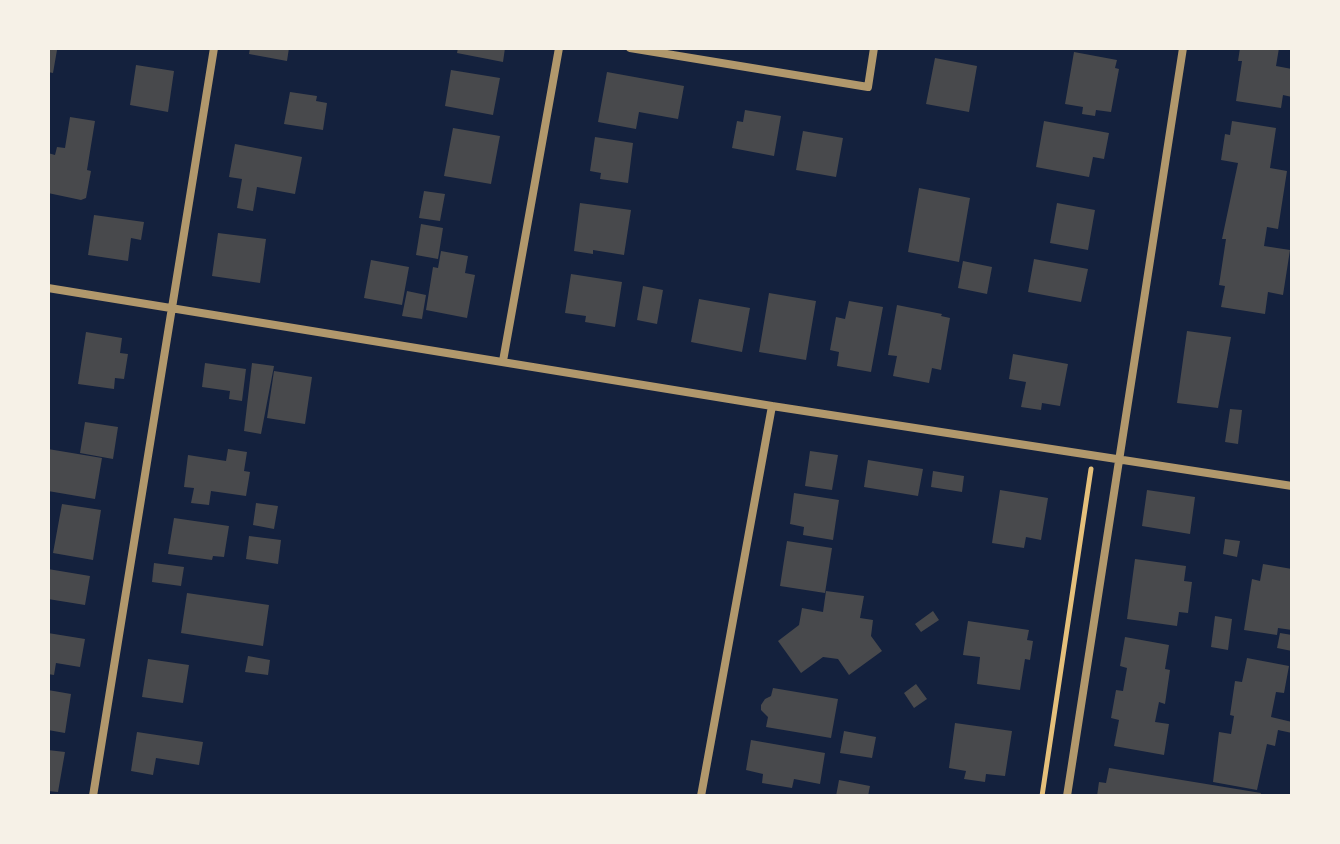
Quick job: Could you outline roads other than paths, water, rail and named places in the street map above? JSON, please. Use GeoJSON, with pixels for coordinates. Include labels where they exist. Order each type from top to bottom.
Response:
{"type":"FeatureCollection","features":[{"type":"Feature","properties":{"kind":"street"},"geometry":{"type":"LineString","coordinates":[[93,796],[214,48]]}},
{"type":"Feature","properties":{"kind":"street"},"geometry":{"type":"LineString","coordinates":[[503,361],[559,48]]}},
{"type":"Feature","properties":{"kind":"street"},"geometry":{"type":"LineString","coordinates":[[630,48],[868,87],[874,48]]}},
{"type":"Feature","properties":{"kind":"street"},"geometry":{"type":"LineString","coordinates":[[1067,796],[1183,48]]}},
{"type":"Feature","properties":{"kind":"street"},"geometry":{"type":"LineString","coordinates":[[48,288],[772,406],[1292,486]]}},
{"type":"Feature","properties":{"kind":"street"},"geometry":{"type":"LineString","coordinates":[[701,796],[772,406]]}}]}
